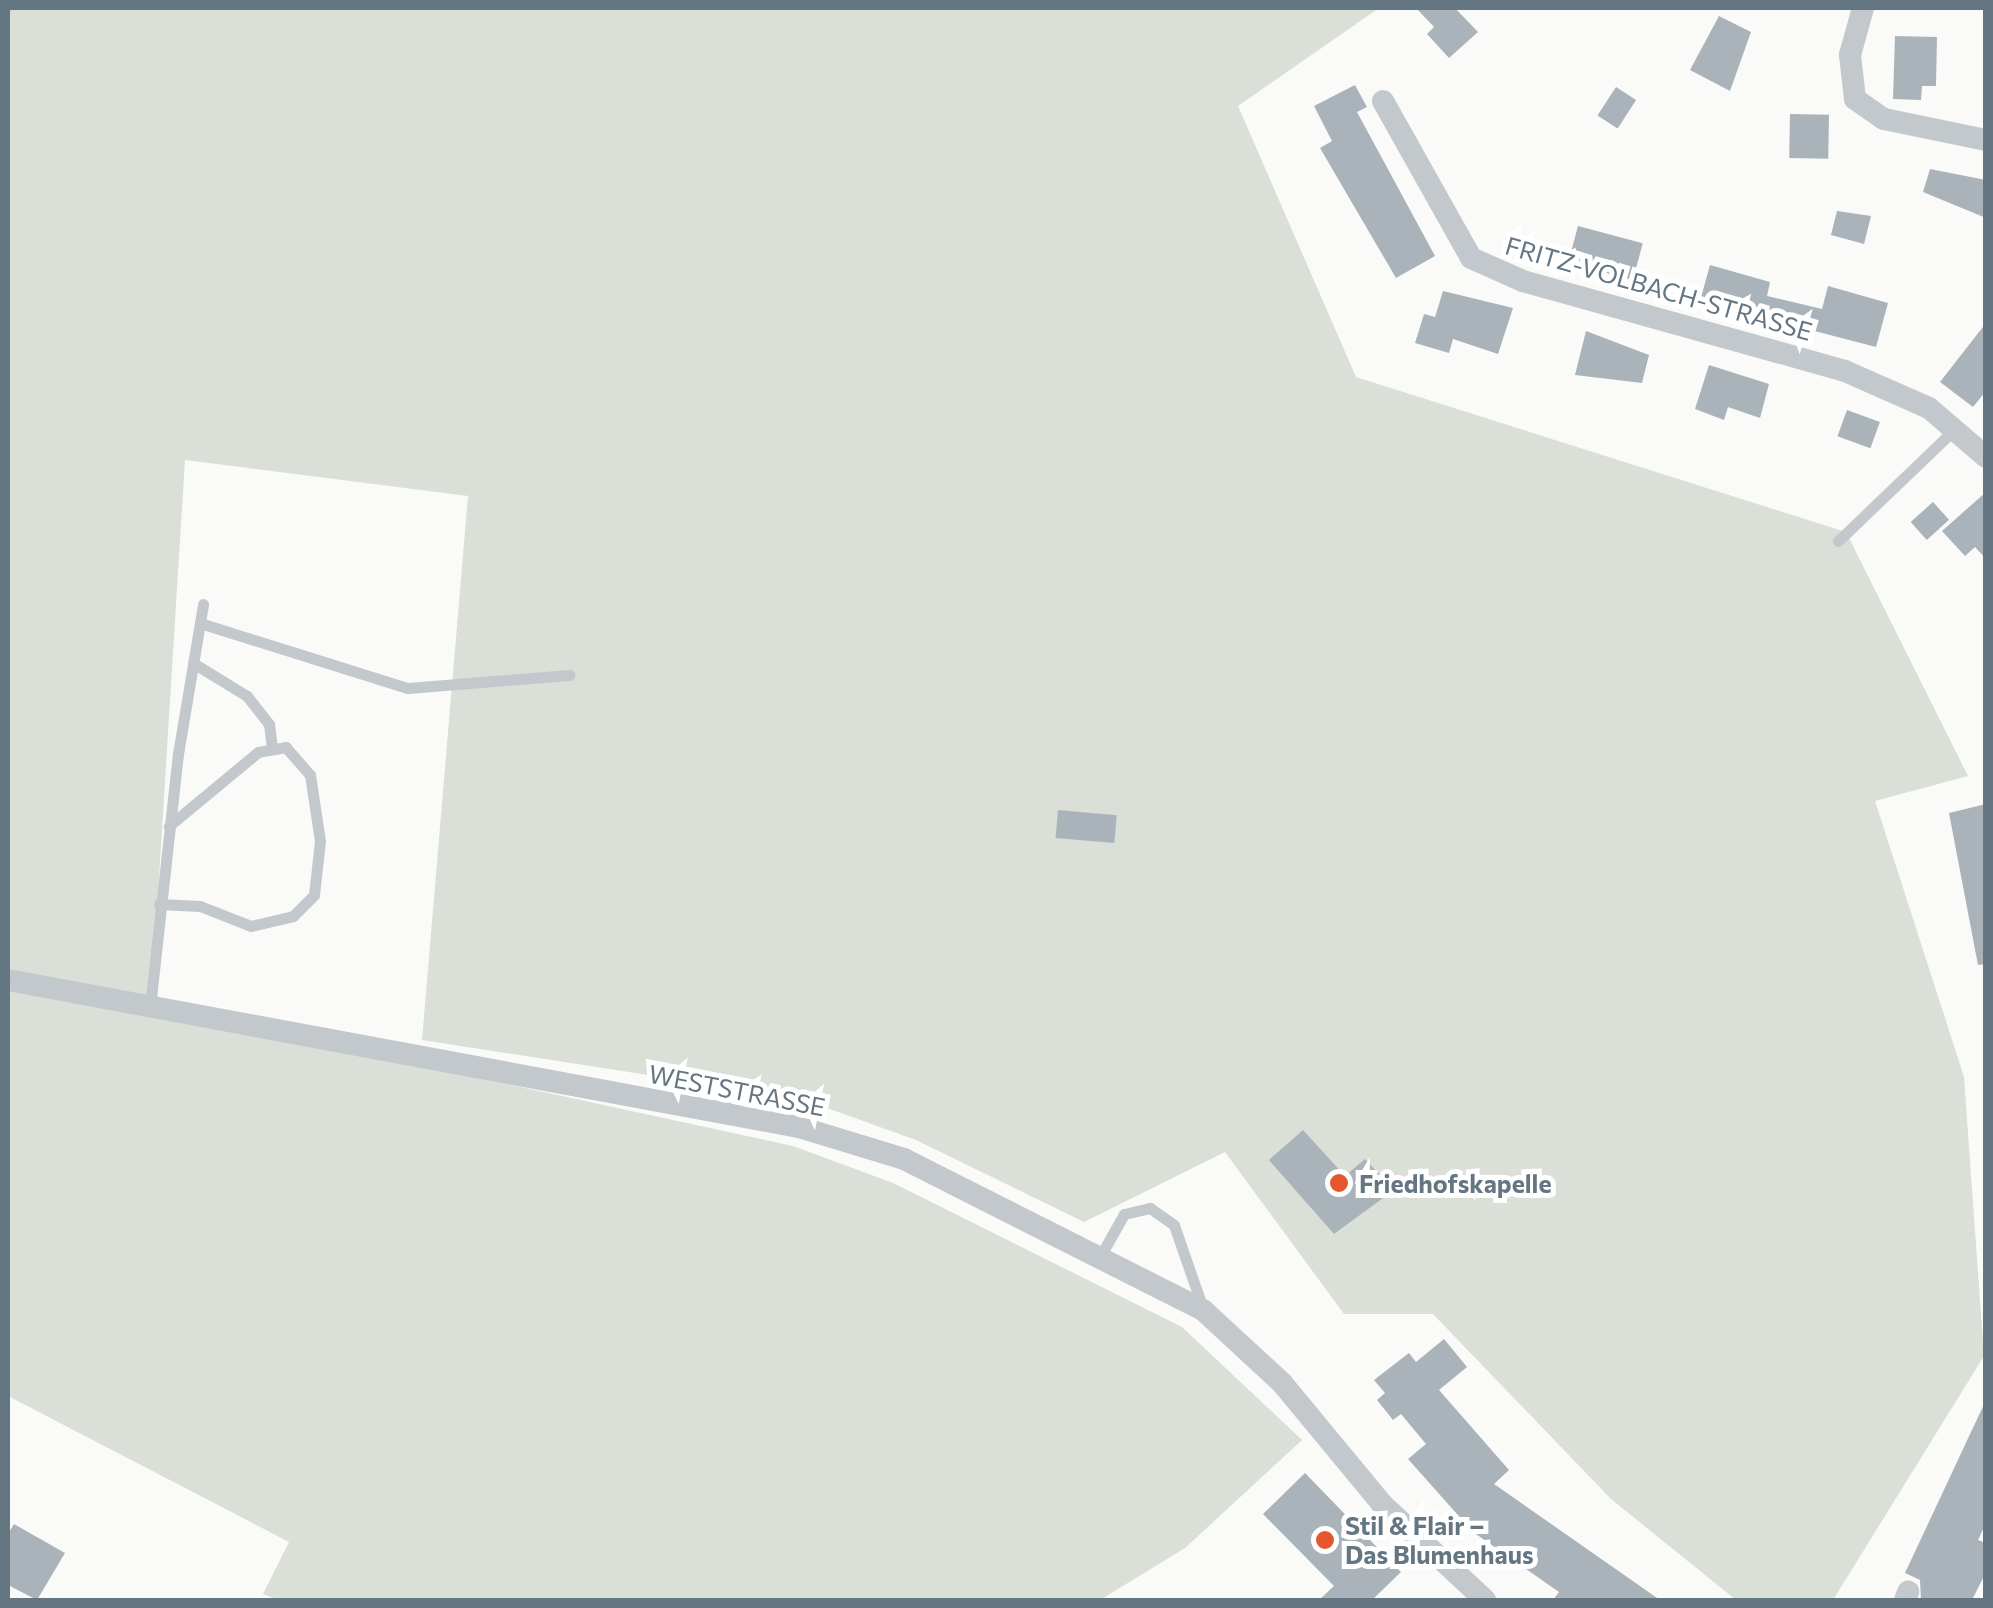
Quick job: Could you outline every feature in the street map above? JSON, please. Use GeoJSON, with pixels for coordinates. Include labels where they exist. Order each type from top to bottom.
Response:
{"type":"FeatureCollection","features":[{"type":"Feature","properties":{"kind":"street"},"geometry":{"type":"LineString","coordinates":[[1863,8],[1850,55],[1854,99],[1884,119],[1986,140]]}},
{"type":"Feature","properties":{"kind":"street","name":"FRITZ-VOLBACH-STRASSE"},"geometry":{"type":"LineString","coordinates":[[1383,101],[1471,258],[1523,281],[1845,371],[1929,408],[1986,457]]}},
{"type":"Feature","properties":{"kind":"street","name":"WESTSTRASSE"},"geometry":{"type":"LineString","coordinates":[[8,980],[799,1127],[904,1160],[1101,1255],[1203,1310],[1282,1383],[1382,1504],[1485,1600]]}},
{"type":"Feature","properties":{"kind":"lane"},"geometry":{"type":"LineString","coordinates":[[1838,541],[1956,428]]}},
{"type":"Feature","properties":{"kind":"lane"},"geometry":{"type":"LineString","coordinates":[[150,1007],[169,826],[204,604]]}},
{"type":"Feature","properties":{"kind":"lane"},"geometry":{"type":"LineString","coordinates":[[200,623],[408,688],[569,675]]}},
{"type":"Feature","properties":{"kind":"lane"},"geometry":{"type":"LineString","coordinates":[[193,663],[247,696],[270,724],[272,749]]}},
{"type":"Feature","properties":{"kind":"lane"},"geometry":{"type":"LineString","coordinates":[[159,904],[200,906],[250,926],[293,916],[314,894],[320,841],[310,775],[286,747],[258,752],[169,826]]}},
{"type":"Feature","properties":{"kind":"lane"},"geometry":{"type":"LineString","coordinates":[[1101,1255],[1124,1214],[1150,1208],[1174,1225],[1203,1310]]}},
{"type":"Feature","properties":{"kind":"shaded area"},"geometry":{"type":"Polygon","coordinates":[[[8,8],[1379,8],[1238,106],[1356,377],[1846,532],[1968,776],[1875,801],[1964,1077],[1984,1356],[1833,1600],[1736,1600],[1611,1499],[1433,1314],[1344,1314],[1225,1152],[1084,1222],[916,1140],[802,1099],[422,1040],[468,496],[185,460],[151,1007],[793,1146],[893,1183],[1182,1327],[1302,1440],[1185,1548],[1100,1600],[279,1600],[263,1594],[289,1542],[8,1396],[8,8]]]}},
{"type":"Feature","properties":{"kind":"building"},"geometry":{"type":"Polygon","coordinates":[[[1416,8],[1455,8],[1478,32],[1449,58],[1427,34],[1434,27],[1416,8]]]}},
{"type":"Feature","properties":{"kind":"building"},"geometry":{"type":"Polygon","coordinates":[[[1719,16],[1751,32],[1730,91],[1690,70],[1719,16]]]}},
{"type":"Feature","properties":{"kind":"building"},"geometry":{"type":"Polygon","coordinates":[[[1895,36],[1937,37],[1936,86],[1922,86],[1921,100],[1893,99],[1895,36]]]}},
{"type":"Feature","properties":{"kind":"building"},"geometry":{"type":"Polygon","coordinates":[[[1355,85],[1367,107],[1357,112],[1435,256],[1396,278],[1320,148],[1332,141],[1314,106],[1355,85]]]}},
{"type":"Feature","properties":{"kind":"building"},"geometry":{"type":"Polygon","coordinates":[[[1616,87],[1636,100],[1618,129],[1597,116],[1616,87]]]}},
{"type":"Feature","properties":{"kind":"building"},"geometry":{"type":"Polygon","coordinates":[[[1790,114],[1829,115],[1828,159],[1789,158],[1790,114]]]}},
{"type":"Feature","properties":{"kind":"building"},"geometry":{"type":"Polygon","coordinates":[[[1930,169],[1986,180],[1986,218],[1923,192],[1930,169]]]}},
{"type":"Feature","properties":{"kind":"building"},"geometry":{"type":"Polygon","coordinates":[[[1837,211],[1871,216],[1864,244],[1831,235],[1837,211]]]}},
{"type":"Feature","properties":{"kind":"building"},"geometry":{"type":"Polygon","coordinates":[[[1578,226],[1643,243],[1633,280],[1568,263],[1578,226]]]}},
{"type":"Feature","properties":{"kind":"building"},"geometry":{"type":"Polygon","coordinates":[[[1710,265],[1770,282],[1767,296],[1822,309],[1828,286],[1888,303],[1876,347],[1700,301],[1710,265]]]}},
{"type":"Feature","properties":{"kind":"building"},"geometry":{"type":"Polygon","coordinates":[[[1443,291],[1513,308],[1498,354],[1453,339],[1449,353],[1415,343],[1424,314],[1435,317],[1443,291]]]}},
{"type":"Feature","properties":{"kind":"building"},"geometry":{"type":"Polygon","coordinates":[[[1986,323],[1986,391],[1973,407],[1940,382],[1986,323]]]}},
{"type":"Feature","properties":{"kind":"building"},"geometry":{"type":"Polygon","coordinates":[[[1586,331],[1649,355],[1642,383],[1575,375],[1586,331]]]}},
{"type":"Feature","properties":{"kind":"building"},"geometry":{"type":"Polygon","coordinates":[[[1709,365],[1769,384],[1760,418],[1728,407],[1724,420],[1695,409],[1709,365]]]}},
{"type":"Feature","properties":{"kind":"building"},"geometry":{"type":"Polygon","coordinates":[[[1847,410],[1880,422],[1870,448],[1837,436],[1847,410]]]}},
{"type":"Feature","properties":{"kind":"building"},"geometry":{"type":"Polygon","coordinates":[[[1986,492],[1986,559],[1975,547],[1965,556],[1942,531],[1986,492]]]}},
{"type":"Feature","properties":{"kind":"building"},"geometry":{"type":"Polygon","coordinates":[[[1933,502],[1949,520],[1927,540],[1911,522],[1933,502]]]}},
{"type":"Feature","properties":{"kind":"building"},"geometry":{"type":"Polygon","coordinates":[[[1986,804],[1986,964],[1978,965],[1949,813],[1986,804]]]}},
{"type":"Feature","properties":{"kind":"building"},"geometry":{"type":"Polygon","coordinates":[[[1058,810],[1117,815],[1114,843],[1056,838],[1058,810]]]}},
{"type":"Feature","properties":{"kind":"building","name":"Friedhofskapelle"},"geometry":{"type":"Polygon","coordinates":[[[1303,1130],[1345,1176],[1365,1159],[1394,1190],[1334,1234],[1269,1160],[1303,1130]]]}},
{"type":"Feature","properties":{"kind":"building"},"geometry":{"type":"Polygon","coordinates":[[[1444,1339],[1467,1367],[1439,1390],[1509,1470],[1494,1484],[1660,1600],[1553,1600],[1559,1592],[1473,1532],[1408,1459],[1426,1444],[1401,1414],[1393,1420],[1377,1400],[1385,1393],[1374,1380],[1409,1353],[1416,1362],[1444,1339]]]}},
{"type":"Feature","properties":{"kind":"building"},"geometry":{"type":"Polygon","coordinates":[[[1986,1400],[1986,1523],[1978,1540],[1986,1543],[1986,1572],[1972,1600],[1921,1600],[1920,1580],[1905,1573],[1986,1400]]]}},
{"type":"Feature","properties":{"kind":"building"},"geometry":{"type":"Polygon","coordinates":[[[1305,1473],[1401,1572],[1372,1600],[1319,1600],[1334,1586],[1263,1514],[1305,1473]]]}},
{"type":"Feature","properties":{"kind":"building"},"geometry":{"type":"Polygon","coordinates":[[[14,1524],[65,1553],[37,1600],[8,1585],[8,1534],[14,1524]]]}},
{"type":"Feature","properties":{"kind":"place","name":"Friedhofskapelle"},"geometry":{"type":"Point","coordinates":[1339,1183]}},
{"type":"Feature","properties":{"kind":"place","name":"Stil & Flair – Das Blumenhaus"},"geometry":{"type":"Point","coordinates":[1325,1540]}}]}
